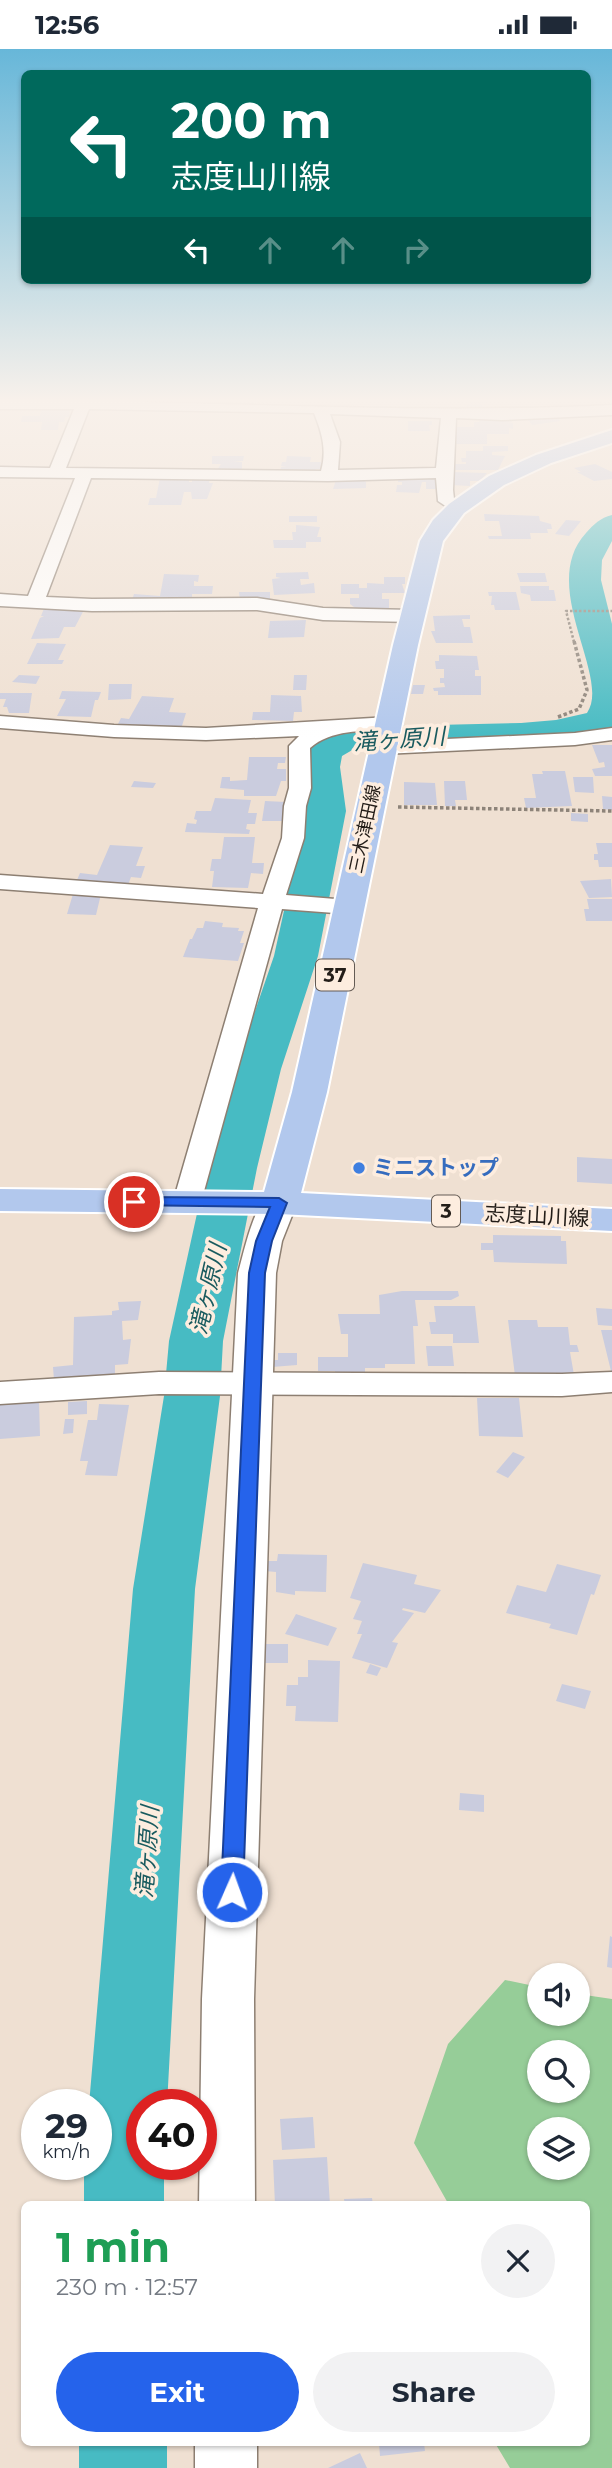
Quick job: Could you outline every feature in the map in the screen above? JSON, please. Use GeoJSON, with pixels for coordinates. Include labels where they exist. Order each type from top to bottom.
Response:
{"type":"FeatureCollection","features":[{"type":"Feature","properties":{"kind":"main road","name":"三木津田線"},"geometry":{"type":"LineString","coordinates":[[266,1203],[300,1132],[331,1001],[341,906],[386,737],[426,556],[439,527],[452,513]]}},
{"type":"Feature","properties":{"kind":"main road","name":"志度山川線"},"geometry":{"type":"LineString","coordinates":[[0,1200],[266,1203],[612,1220]]}},
{"type":"Feature","properties":{"kind":"street"},"geometry":{"type":"LineString","coordinates":[[34,603],[69,513]]}},
{"type":"Feature","properties":{"kind":"street"},"geometry":{"type":"LineString","coordinates":[[0,600],[34,603],[257,604],[323,614],[412,616]]}},
{"type":"Feature","properties":{"kind":"street"},"geometry":{"type":"LineString","coordinates":[[0,722],[124,732],[206,734],[331,728],[386,737],[564,740],[612,734]]}},
{"type":"Feature","properties":{"kind":"street"},"geometry":{"type":"LineString","coordinates":[[193,1202],[278,902],[293,838],[295,806],[300,788],[300,746],[315,733],[331,728]]}},
{"type":"Feature","properties":{"kind":"street"},"geometry":{"type":"LineString","coordinates":[[0,882],[341,906]]}},
{"type":"Feature","properties":{"kind":"street"},"geometry":{"type":"LineString","coordinates":[[227,2201],[228,1999],[251,1383],[257,1273],[264,1241],[266,1203]]}},
{"type":"Feature","properties":{"kind":"street"},"geometry":{"type":"LineString","coordinates":[[0,1393],[159,1383],[612,1383]]}},
{"type":"Feature","properties":{"kind":"street"},"geometry":{"type":"LineString","coordinates":[[226,2446],[226,2468]]}},
{"type":"Feature","properties":{"kind":"path"},"geometry":{"type":"LineString","coordinates":[[546,718],[559,717],[579,709],[587,689],[566,611],[612,611]]}},
{"type":"Feature","properties":{"kind":"path"},"geometry":{"type":"LineString","coordinates":[[369,806],[612,811]]}},
{"type":"Feature","properties":{"kind":"green space"},"geometry":{"type":"Polygon","coordinates":[[[505,1980],[527,1985],[527,2026],[590,2026],[590,1996],[612,1999],[612,2468],[510,2468],[497,2446],[590,2446],[590,2201],[447,2201],[414,2143],[448,2044],[505,1980]]]}},
{"type":"Feature","properties":{"kind":"building"},"geometry":{"type":"Polygon","coordinates":[[[484,514],[539,516],[540,521],[551,524],[552,529],[547,529],[548,533],[530,533],[531,539],[489,539],[488,536],[502,536],[499,521],[485,521],[484,514]]]}},
{"type":"Feature","properties":{"kind":"building"},"geometry":{"type":"Polygon","coordinates":[[[289,516],[317,516],[317,522],[289,522],[289,516]]]}},
{"type":"Feature","properties":{"kind":"building"},"geometry":{"type":"Polygon","coordinates":[[[566,520],[581,521],[569,536],[555,534],[566,520]]]}},
{"type":"Feature","properties":{"kind":"building"},"geometry":{"type":"Polygon","coordinates":[[[296,525],[320,527],[317,537],[321,537],[321,542],[306,542],[306,548],[274,548],[273,540],[293,540],[292,532],[296,532],[296,525]]]}},
{"type":"Feature","properties":{"kind":"building"},"geometry":{"type":"Polygon","coordinates":[[[308,572],[309,579],[300,579],[301,585],[314,583],[315,593],[274,595],[272,579],[281,578],[276,577],[276,573],[308,572]]]}},
{"type":"Feature","properties":{"kind":"building"},"geometry":{"type":"Polygon","coordinates":[[[517,573],[545,573],[547,582],[520,582],[517,573]]]}},
{"type":"Feature","properties":{"kind":"building"},"geometry":{"type":"Polygon","coordinates":[[[164,574],[199,575],[194,586],[213,586],[212,594],[192,594],[192,597],[196,597],[195,600],[132,600],[134,594],[160,596],[164,574]]]}},
{"type":"Feature","properties":{"kind":"building"},"geometry":{"type":"Polygon","coordinates":[[[384,577],[405,577],[405,584],[402,584],[405,593],[382,593],[382,599],[389,599],[389,611],[358,610],[350,604],[350,598],[359,598],[359,594],[341,594],[341,584],[359,584],[359,588],[367,588],[367,583],[384,584],[384,577]]]}},
{"type":"Feature","properties":{"kind":"building"},"geometry":{"type":"Polygon","coordinates":[[[520,586],[549,586],[549,590],[554,590],[556,601],[531,601],[530,595],[521,593],[520,586]]]}},
{"type":"Feature","properties":{"kind":"building"},"geometry":{"type":"Polygon","coordinates":[[[239,592],[270,592],[270,599],[240,600],[239,592]]]}},
{"type":"Feature","properties":{"kind":"building"},"geometry":{"type":"Polygon","coordinates":[[[488,592],[516,592],[520,610],[495,610],[494,605],[491,605],[492,596],[489,596],[488,592]]]}},
{"type":"Feature","properties":{"kind":"building"},"geometry":{"type":"Polygon","coordinates":[[[45,606],[85,608],[75,627],[64,627],[59,638],[31,639],[40,618],[44,616],[41,616],[45,606]]]}},
{"type":"Feature","properties":{"kind":"building"},"geometry":{"type":"Polygon","coordinates":[[[470,615],[470,619],[462,619],[464,627],[470,627],[473,643],[436,643],[431,631],[435,631],[433,616],[470,615]]]}},
{"type":"Feature","properties":{"kind":"building"},"geometry":{"type":"Polygon","coordinates":[[[306,620],[304,637],[268,638],[270,621],[306,620]]]}},
{"type":"Feature","properties":{"kind":"building"},"geometry":{"type":"Polygon","coordinates":[[[37,643],[66,644],[58,660],[64,660],[62,664],[27,664],[37,643]]]}},
{"type":"Feature","properties":{"kind":"building"},"geometry":{"type":"Polygon","coordinates":[[[439,655],[477,656],[479,670],[475,670],[475,676],[481,676],[481,695],[438,695],[438,691],[433,688],[445,687],[444,683],[440,683],[440,678],[444,678],[444,669],[436,669],[435,661],[439,661],[439,655]]]}},
{"type":"Feature","properties":{"kind":"building"},"geometry":{"type":"Polygon","coordinates":[[[19,675],[40,676],[36,684],[12,682],[19,675]]]}},
{"type":"Feature","properties":{"kind":"building"},"geometry":{"type":"Polygon","coordinates":[[[294,675],[307,675],[306,690],[293,690],[294,675]]]}},
{"type":"Feature","properties":{"kind":"building"},"geometry":{"type":"Polygon","coordinates":[[[109,684],[132,684],[131,699],[108,700],[109,684]]]}},
{"type":"Feature","properties":{"kind":"building"},"geometry":{"type":"Polygon","coordinates":[[[413,685],[425,685],[423,694],[411,694],[413,685]]]}},
{"type":"Feature","properties":{"kind":"building"},"geometry":{"type":"Polygon","coordinates":[[[62,691],[101,692],[98,700],[95,700],[91,717],[57,716],[66,699],[59,699],[62,691]]]}},
{"type":"Feature","properties":{"kind":"building"},"geometry":{"type":"Polygon","coordinates":[[[0,693],[32,693],[29,713],[9,713],[7,707],[3,707],[6,699],[0,699],[0,693]]]}},
{"type":"Feature","properties":{"kind":"building"},"geometry":{"type":"Polygon","coordinates":[[[271,695],[301,696],[302,712],[294,712],[293,721],[252,720],[253,712],[270,712],[271,695]]]}},
{"type":"Feature","properties":{"kind":"building"},"geometry":{"type":"Polygon","coordinates":[[[142,696],[174,698],[169,712],[186,713],[181,729],[117,726],[121,718],[129,719],[142,696]]]}},
{"type":"Feature","properties":{"kind":"building"},"geometry":{"type":"Polygon","coordinates":[[[592,745],[612,745],[612,776],[595,776],[592,769],[605,767],[604,762],[599,763],[592,745]]]}},
{"type":"Feature","properties":{"kind":"building"},"geometry":{"type":"Polygon","coordinates":[[[249,757],[286,757],[285,763],[278,763],[277,769],[286,769],[286,781],[281,781],[276,796],[244,796],[244,790],[220,788],[222,777],[230,777],[230,781],[247,780],[249,757]]]}},
{"type":"Feature","properties":{"kind":"building"},"geometry":{"type":"Polygon","coordinates":[[[542,771],[565,771],[572,806],[526,808],[524,798],[536,798],[532,774],[543,774],[542,771]]]}},
{"type":"Feature","properties":{"kind":"building"},"geometry":{"type":"Polygon","coordinates":[[[573,777],[593,777],[594,793],[575,792],[573,777]]]}},
{"type":"Feature","properties":{"kind":"building"},"geometry":{"type":"Polygon","coordinates":[[[134,781],[156,783],[153,788],[131,787],[134,781]]]}},
{"type":"Feature","properties":{"kind":"building"},"geometry":{"type":"Polygon","coordinates":[[[444,781],[465,781],[467,800],[455,800],[456,806],[445,806],[444,781]]]}},
{"type":"Feature","properties":{"kind":"building"},"geometry":{"type":"Polygon","coordinates":[[[404,782],[435,783],[437,805],[404,805],[404,782]]]}},
{"type":"Feature","properties":{"kind":"building"},"geometry":{"type":"Polygon","coordinates":[[[602,796],[612,797],[612,810],[603,809],[602,796]]]}},
{"type":"Feature","properties":{"kind":"building"},"geometry":{"type":"Polygon","coordinates":[[[215,798],[251,800],[248,813],[257,813],[255,824],[247,824],[249,834],[185,832],[187,823],[196,824],[196,811],[211,811],[215,798]]]}},
{"type":"Feature","properties":{"kind":"building"},"geometry":{"type":"Polygon","coordinates":[[[265,801],[286,802],[283,821],[262,821],[265,801]]]}},
{"type":"Feature","properties":{"kind":"building"},"geometry":{"type":"Polygon","coordinates":[[[571,813],[588,814],[588,822],[571,821],[571,813]]]}},
{"type":"Feature","properties":{"kind":"building"},"geometry":{"type":"Polygon","coordinates":[[[224,837],[255,837],[252,863],[264,863],[263,874],[251,873],[248,888],[212,887],[212,859],[221,859],[224,837]]]}},
{"type":"Feature","properties":{"kind":"building"},"geometry":{"type":"Polygon","coordinates":[[[596,843],[612,843],[612,867],[599,867],[598,860],[594,860],[594,854],[598,854],[596,843]]]}},
{"type":"Feature","properties":{"kind":"building"},"geometry":{"type":"Polygon","coordinates":[[[110,845],[143,847],[136,866],[145,866],[141,878],[131,877],[128,885],[77,880],[80,873],[97,875],[110,845]]]}},
{"type":"Feature","properties":{"kind":"building"},"geometry":{"type":"Polygon","coordinates":[[[611,879],[612,897],[589,898],[580,881],[611,879]]]}},
{"type":"Feature","properties":{"kind":"building"},"geometry":{"type":"Polygon","coordinates":[[[73,894],[101,894],[96,915],[67,914],[73,894]]]}},
{"type":"Feature","properties":{"kind":"building"},"geometry":{"type":"Polygon","coordinates":[[[587,899],[612,899],[612,921],[586,921],[584,909],[589,909],[587,899]]]}},
{"type":"Feature","properties":{"kind":"building"},"geometry":{"type":"Polygon","coordinates":[[[205,921],[223,923],[222,927],[244,931],[240,943],[244,943],[238,961],[183,957],[190,939],[197,928],[203,928],[205,921]]]}},
{"type":"Feature","properties":{"kind":"building"},"geometry":{"type":"Polygon","coordinates":[[[577,1157],[612,1159],[612,1184],[577,1182],[577,1157]]]}},
{"type":"Feature","properties":{"kind":"building"},"geometry":{"type":"Polygon","coordinates":[[[493,1235],[561,1236],[561,1241],[566,1241],[567,1264],[494,1262],[493,1250],[481,1250],[481,1243],[493,1243],[493,1235]]]}},
{"type":"Feature","properties":{"kind":"building"},"geometry":{"type":"Polygon","coordinates":[[[402,1291],[458,1291],[459,1296],[451,1300],[415,1300],[418,1326],[413,1326],[415,1364],[385,1364],[385,1368],[365,1368],[365,1375],[335,1375],[335,1371],[318,1371],[318,1357],[348,1357],[348,1334],[341,1334],[338,1314],[380,1314],[379,1295],[402,1291]]]}},
{"type":"Feature","properties":{"kind":"building"},"geometry":{"type":"Polygon","coordinates":[[[141,1301],[138,1320],[122,1321],[123,1340],[131,1339],[128,1364],[115,1365],[115,1376],[54,1380],[53,1367],[73,1365],[74,1317],[112,1315],[112,1311],[119,1310],[118,1302],[141,1301]]]}},
{"type":"Feature","properties":{"kind":"building"},"geometry":{"type":"Polygon","coordinates":[[[434,1306],[475,1306],[479,1343],[453,1343],[453,1334],[431,1334],[429,1322],[436,1322],[434,1306]]]}},
{"type":"Feature","properties":{"kind":"building"},"geometry":{"type":"Polygon","coordinates":[[[596,1308],[612,1309],[612,1326],[598,1325],[596,1308]]]}},
{"type":"Feature","properties":{"kind":"building"},"geometry":{"type":"Polygon","coordinates":[[[508,1320],[537,1320],[538,1327],[568,1327],[570,1345],[577,1345],[579,1352],[570,1352],[574,1375],[515,1376],[508,1320]]]}},
{"type":"Feature","properties":{"kind":"building"},"geometry":{"type":"Polygon","coordinates":[[[601,1330],[612,1330],[612,1371],[611,1371],[601,1330]]]}},
{"type":"Feature","properties":{"kind":"building"},"geometry":{"type":"Polygon","coordinates":[[[426,1346],[452,1346],[454,1366],[428,1366],[426,1346]]]}},
{"type":"Feature","properties":{"kind":"building"},"geometry":{"type":"Polygon","coordinates":[[[278,1353],[297,1353],[297,1365],[272,1367],[273,1360],[278,1360],[278,1353]]]}},
{"type":"Feature","properties":{"kind":"building"},"geometry":{"type":"Polygon","coordinates":[[[477,1398],[519,1398],[523,1437],[479,1436],[477,1398]]]}},
{"type":"Feature","properties":{"kind":"building"},"geometry":{"type":"Polygon","coordinates":[[[39,1400],[40,1436],[0,1439],[0,1402],[39,1400]]]}},
{"type":"Feature","properties":{"kind":"building"},"geometry":{"type":"Polygon","coordinates":[[[87,1401],[87,1414],[68,1415],[68,1402],[87,1401]]]}},
{"type":"Feature","properties":{"kind":"building"},"geometry":{"type":"Polygon","coordinates":[[[99,1404],[129,1405],[117,1476],[85,1475],[88,1461],[80,1461],[88,1420],[97,1420],[99,1404]]]}},
{"type":"Feature","properties":{"kind":"building"},"geometry":{"type":"Polygon","coordinates":[[[65,1419],[74,1419],[73,1433],[63,1434],[65,1419]]]}},
{"type":"Feature","properties":{"kind":"building"},"geometry":{"type":"Polygon","coordinates":[[[513,1452],[525,1457],[508,1478],[496,1472],[513,1452]]]}},
{"type":"Feature","properties":{"kind":"building"},"geometry":{"type":"Polygon","coordinates":[[[278,1554],[327,1555],[326,1592],[295,1591],[295,1595],[276,1592],[276,1572],[265,1571],[266,1561],[277,1561],[278,1554]]]}},
{"type":"Feature","properties":{"kind":"building"},"geometry":{"type":"Polygon","coordinates":[[[363,1563],[417,1575],[414,1584],[441,1590],[425,1613],[403,1608],[402,1610],[414,1613],[392,1642],[398,1643],[387,1668],[352,1658],[362,1634],[357,1634],[362,1621],[353,1619],[361,1601],[350,1598],[363,1563]]]}},
{"type":"Feature","properties":{"kind":"building"},"geometry":{"type":"Polygon","coordinates":[[[557,1564],[601,1575],[594,1595],[591,1594],[577,1635],[549,1628],[551,1624],[506,1613],[517,1585],[546,1592],[557,1564]]]}},
{"type":"Feature","properties":{"kind":"building"},"geometry":{"type":"Polygon","coordinates":[[[296,1614],[337,1628],[328,1646],[285,1634],[296,1614]]]}},
{"type":"Feature","properties":{"kind":"building"},"geometry":{"type":"Polygon","coordinates":[[[261,1644],[288,1644],[288,1663],[260,1663],[261,1644]]]}},
{"type":"Feature","properties":{"kind":"building"},"geometry":{"type":"Polygon","coordinates":[[[308,1660],[340,1661],[338,1722],[295,1721],[296,1706],[286,1706],[287,1685],[298,1685],[298,1677],[308,1677],[308,1660]]]}},
{"type":"Feature","properties":{"kind":"building"},"geometry":{"type":"Polygon","coordinates":[[[370,1664],[381,1668],[377,1676],[366,1673],[370,1664]]]}},
{"type":"Feature","properties":{"kind":"building"},"geometry":{"type":"Polygon","coordinates":[[[562,1684],[591,1691],[585,1709],[556,1701],[562,1684]]]}},
{"type":"Feature","properties":{"kind":"building"},"geometry":{"type":"Polygon","coordinates":[[[460,1793],[484,1795],[484,1812],[459,1810],[460,1793]]]}},
{"type":"Feature","properties":{"kind":"building"},"geometry":{"type":"Polygon","coordinates":[[[610,1936],[612,1937],[612,1968],[607,1967],[610,1936]]]}},
{"type":"Feature","properties":{"kind":"building"},"geometry":{"type":"Polygon","coordinates":[[[313,2117],[315,2148],[282,2150],[280,2119],[313,2117]]]}},
{"type":"Feature","properties":{"kind":"building"},"geometry":{"type":"Polygon","coordinates":[[[327,2157],[330,2201],[275,2201],[273,2160],[327,2157]]]}},
{"type":"Feature","properties":{"kind":"building"},"geometry":{"type":"Polygon","coordinates":[[[372,2198],[372,2201],[344,2201],[372,2198]]]}},
{"type":"Feature","properties":{"kind":"building"},"geometry":{"type":"Polygon","coordinates":[[[379,2446],[424,2446],[425,2451],[380,2456],[379,2446]]]}},
{"type":"Feature","properties":{"kind":"building"},"geometry":{"type":"Polygon","coordinates":[[[360,2453],[367,2468],[328,2468],[360,2453]]]}},
{"type":"Feature","properties":{"kind":"waterway","name":"滝ヶ原川"},"geometry":{"type":"LineString","coordinates":[[124,2201],[124,2166],[164,1589],[192,1396],[196,1341],[232,1168],[258,1069],[296,956],[326,811],[321,767],[325,751],[338,742],[351,738],[521,734],[584,727],[600,721],[610,708],[611,687],[585,580],[587,560],[595,541],[612,524]]}},
{"type":"Feature","properties":{"kind":"waterway","name":"滝ヶ原川"},"geometry":{"type":"LineString","coordinates":[[123,2446],[123,2468]]}},
{"type":"Feature","properties":{"kind":"place","name":"ミニストップ"},"geometry":{"type":"Point","coordinates":[359,1168]}},
{"type":"Feature","properties":{"kind":"route"},"geometry":{"type":"LineString","coordinates":[[134,1202],[279,1203],[264,1241],[257,1273],[232,1892]]}}]}
